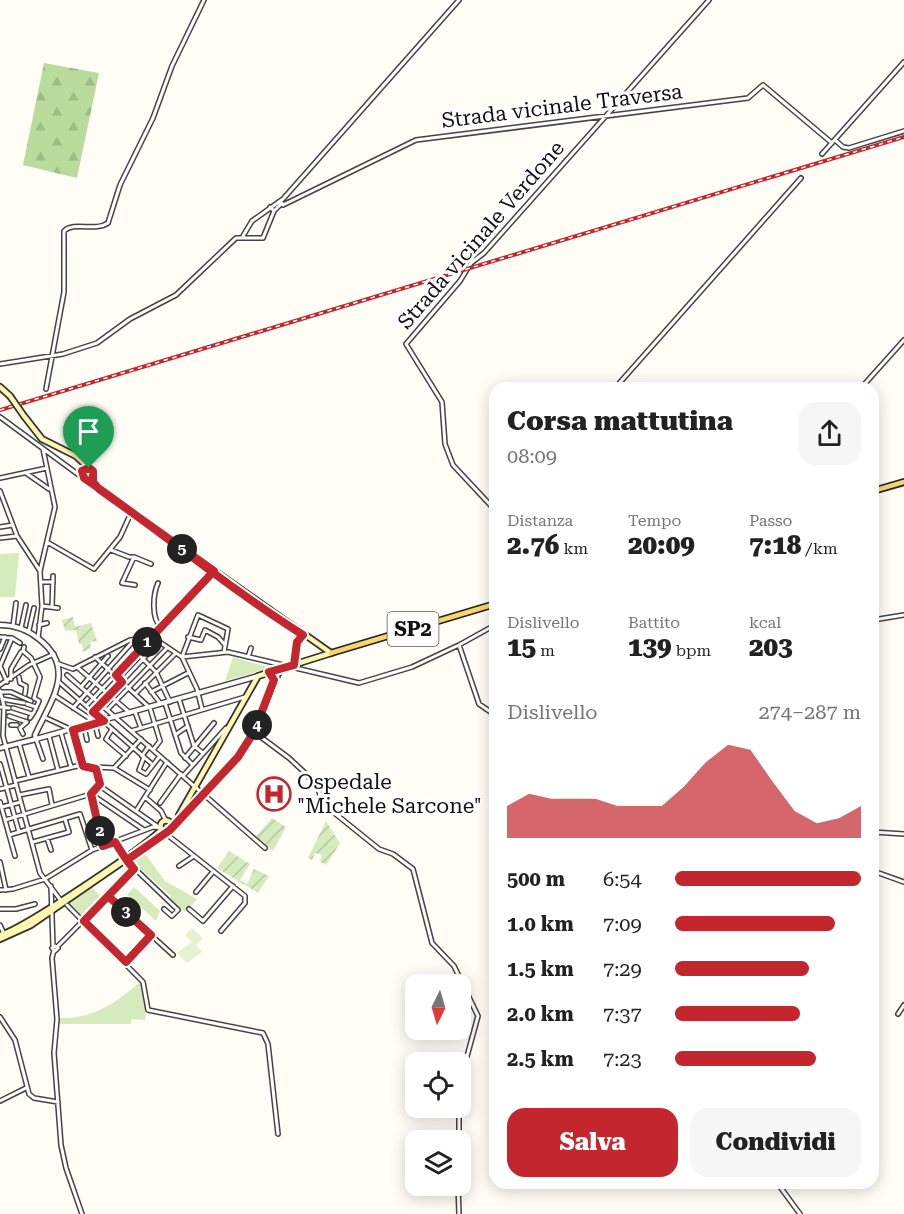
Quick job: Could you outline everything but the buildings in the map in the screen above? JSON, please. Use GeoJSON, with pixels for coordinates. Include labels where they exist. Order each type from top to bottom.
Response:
{"type":"FeatureCollection","features":[{"type":"Feature","properties":{"kind":"main road"},"geometry":{"type":"LineString","coordinates":[[0,387],[10,396],[45,441],[78,457],[93,471],[93,477],[99,489]]}},
{"type":"Feature","properties":{"kind":"main road"},"geometry":{"type":"LineString","coordinates":[[78,457],[85,479],[331,653]]}},
{"type":"Feature","properties":{"kind":"main road"},"geometry":{"type":"LineString","coordinates":[[83,471],[89,468]]}},
{"type":"Feature","properties":{"kind":"main road"},"geometry":{"type":"LineString","coordinates":[[85,479],[93,477]]}},
{"type":"Feature","properties":{"kind":"main road"},"geometry":{"type":"LineString","coordinates":[[879,489],[904,482]]}},
{"type":"Feature","properties":{"kind":"main road","name":"SP2"},"geometry":{"type":"LineString","coordinates":[[258,676],[489,606]]}},
{"type":"Feature","properties":{"kind":"main road"},"geometry":{"type":"LineString","coordinates":[[274,671],[274,680]]}},
{"type":"Feature","properties":{"kind":"main road"},"geometry":{"type":"LineString","coordinates":[[1,936],[20,931],[51,909],[64,903],[190,810],[238,757],[254,732],[274,680],[274,671]]}},
{"type":"Feature","properties":{"kind":"main road"},"geometry":{"type":"LineString","coordinates":[[179,815],[258,676]]}},
{"type":"Feature","properties":{"kind":"main road"},"geometry":{"type":"LineString","coordinates":[[166,821],[190,810]]}},
{"type":"Feature","properties":{"kind":"main road"},"geometry":{"type":"LineString","coordinates":[[165,829],[166,821]]}},
{"type":"Feature","properties":{"kind":"main road"},"geometry":{"type":"LineString","coordinates":[[165,829],[166,821]]}},
{"type":"Feature","properties":{"kind":"street"},"geometry":{"type":"LineString","coordinates":[[46,389],[64,292],[64,231],[69,227],[99,227],[108,223],[120,185],[153,118],[172,66],[204,0]]}},
{"type":"Feature","properties":{"kind":"street"},"geometry":{"type":"LineString","coordinates":[[0,364],[53,356],[97,343],[130,319],[169,300],[228,244],[243,236],[252,221],[279,201],[459,0]]}},
{"type":"Feature","properties":{"kind":"street","name":"Strada vicinale Verdone"},"geometry":{"type":"LineString","coordinates":[[489,503],[450,459],[445,444],[444,406],[406,344],[460,281],[471,263],[484,254],[709,0]]}},
{"type":"Feature","properties":{"kind":"street"},"geometry":{"type":"LineString","coordinates":[[822,154],[904,62]]}},
{"type":"Feature","properties":{"kind":"street","name":"Strada vicinale Traversa"},"geometry":{"type":"LineString","coordinates":[[273,211],[416,140],[748,98],[765,85],[834,142]]}},
{"type":"Feature","properties":{"kind":"street"},"geometry":{"type":"LineString","coordinates":[[834,142],[849,148],[904,131]]}},
{"type":"Feature","properties":{"kind":"street"},"geometry":{"type":"LineString","coordinates":[[620,382],[801,178]]}},
{"type":"Feature","properties":{"kind":"street"},"geometry":{"type":"LineString","coordinates":[[279,201],[283,205]]}},
{"type":"Feature","properties":{"kind":"street"},"geometry":{"type":"LineString","coordinates":[[243,236],[263,238],[267,233],[273,211],[270,207]]}},
{"type":"Feature","properties":{"kind":"street"},"geometry":{"type":"LineString","coordinates":[[866,382],[904,340]]}},
{"type":"Feature","properties":{"kind":"street"},"geometry":{"type":"LineString","coordinates":[[0,417],[85,479]]}},
{"type":"Feature","properties":{"kind":"street"},"geometry":{"type":"LineString","coordinates":[[38,638],[43,614],[40,571],[55,507],[44,449]]}},
{"type":"Feature","properties":{"kind":"street"},"geometry":{"type":"LineString","coordinates":[[68,467],[83,471]]}},
{"type":"Feature","properties":{"kind":"street"},"geometry":{"type":"LineString","coordinates":[[0,478],[47,468]]}},
{"type":"Feature","properties":{"kind":"street"},"geometry":{"type":"LineString","coordinates":[[26,473],[51,490]]}},
{"type":"Feature","properties":{"kind":"street"},"geometry":{"type":"LineString","coordinates":[[0,491],[17,536],[40,571]]}},
{"type":"Feature","properties":{"kind":"street"},"geometry":{"type":"LineString","coordinates":[[47,542],[94,569],[111,550],[127,525],[131,513]]}},
{"type":"Feature","properties":{"kind":"street"},"geometry":{"type":"LineString","coordinates":[[0,527],[13,525]]}},
{"type":"Feature","properties":{"kind":"street"},"geometry":{"type":"LineString","coordinates":[[0,538],[17,536]]}},
{"type":"Feature","properties":{"kind":"street"},"geometry":{"type":"LineString","coordinates":[[111,550],[150,564]]}},
{"type":"Feature","properties":{"kind":"street"},"geometry":{"type":"LineString","coordinates":[[134,557],[122,583],[135,585]]}},
{"type":"Feature","properties":{"kind":"street"},"geometry":{"type":"LineString","coordinates":[[86,706],[214,571]]}},
{"type":"Feature","properties":{"kind":"street"},"geometry":{"type":"LineString","coordinates":[[52,607],[53,576]]}},
{"type":"Feature","properties":{"kind":"street"},"geometry":{"type":"LineString","coordinates":[[41,582],[53,582]]}},
{"type":"Feature","properties":{"kind":"street"},"geometry":{"type":"LineString","coordinates":[[158,583],[154,592],[157,624],[161,627]]}},
{"type":"Feature","properties":{"kind":"street"},"geometry":{"type":"LineString","coordinates":[[13,626],[16,603]]}},
{"type":"Feature","properties":{"kind":"street"},"geometry":{"type":"LineString","coordinates":[[21,628],[26,605]]}},
{"type":"Feature","properties":{"kind":"street"},"geometry":{"type":"LineString","coordinates":[[42,606],[58,608]]}},
{"type":"Feature","properties":{"kind":"street"},"geometry":{"type":"LineString","coordinates":[[29,630],[34,608]]}},
{"type":"Feature","properties":{"kind":"street"},"geometry":{"type":"LineString","coordinates":[[182,657],[198,615],[228,628],[224,652]]}},
{"type":"Feature","properties":{"kind":"street"},"geometry":{"type":"LineString","coordinates":[[879,619],[904,615]]}},
{"type":"Feature","properties":{"kind":"street"},"geometry":{"type":"LineString","coordinates":[[39,625],[47,623]]}},
{"type":"Feature","properties":{"kind":"street"},"geometry":{"type":"LineString","coordinates":[[0,625],[21,628],[38,638],[59,664],[59,680],[54,695],[35,735],[43,759]]}},
{"type":"Feature","properties":{"kind":"street"},"geometry":{"type":"LineString","coordinates":[[182,657],[224,652],[292,665],[360,683],[412,666],[489,628]]}},
{"type":"Feature","properties":{"kind":"street"},"geometry":{"type":"LineString","coordinates":[[188,638],[201,640],[205,630],[225,644]]}},
{"type":"Feature","properties":{"kind":"street"},"geometry":{"type":"LineString","coordinates":[[292,665],[297,642],[303,635]]}},
{"type":"Feature","properties":{"kind":"street"},"geometry":{"type":"LineString","coordinates":[[0,637],[12,638],[20,643]]}},
{"type":"Feature","properties":{"kind":"street"},"geometry":{"type":"LineString","coordinates":[[0,649],[5,637]]}},
{"type":"Feature","properties":{"kind":"street"},"geometry":{"type":"LineString","coordinates":[[59,680],[95,656],[136,638],[152,637],[182,657],[197,691],[202,710]]}},
{"type":"Feature","properties":{"kind":"street"},"geometry":{"type":"LineString","coordinates":[[7,682],[0,666],[12,638]]}},
{"type":"Feature","properties":{"kind":"street"},"geometry":{"type":"LineString","coordinates":[[73,708],[136,638]]}},
{"type":"Feature","properties":{"kind":"street"},"geometry":{"type":"LineString","coordinates":[[225,644],[230,641]]}},
{"type":"Feature","properties":{"kind":"street"},"geometry":{"type":"LineString","coordinates":[[93,712],[159,642]]}},
{"type":"Feature","properties":{"kind":"street"},"geometry":{"type":"LineString","coordinates":[[459,645],[478,704],[489,711]]}},
{"type":"Feature","properties":{"kind":"street"},"geometry":{"type":"LineString","coordinates":[[6,725],[19,726],[32,715],[39,701],[34,698],[40,677],[35,664],[23,651],[24,647]]}},
{"type":"Feature","properties":{"kind":"street"},"geometry":{"type":"LineString","coordinates":[[107,710],[167,648]]}},
{"type":"Feature","properties":{"kind":"street"},"geometry":{"type":"LineString","coordinates":[[248,657],[251,648]]}},
{"type":"Feature","properties":{"kind":"street"},"geometry":{"type":"LineString","coordinates":[[11,679],[10,669],[21,652]]}},
{"type":"Feature","properties":{"kind":"street"},"geometry":{"type":"LineString","coordinates":[[137,653],[156,672],[165,692],[165,703],[184,758],[193,765]]}},
{"type":"Feature","properties":{"kind":"street"},"geometry":{"type":"LineString","coordinates":[[135,694],[176,653]]}},
{"type":"Feature","properties":{"kind":"street"},"geometry":{"type":"LineString","coordinates":[[0,685],[18,676],[29,665],[54,656]]}},
{"type":"Feature","properties":{"kind":"street"},"geometry":{"type":"LineString","coordinates":[[95,656],[150,708],[160,741],[153,750]]}},
{"type":"Feature","properties":{"kind":"street"},"geometry":{"type":"LineString","coordinates":[[81,687],[108,656]]}},
{"type":"Feature","properties":{"kind":"street"},"geometry":{"type":"LineString","coordinates":[[268,662],[274,671]]}},
{"type":"Feature","properties":{"kind":"street"},"geometry":{"type":"LineString","coordinates":[[274,671],[276,663]]}},
{"type":"Feature","properties":{"kind":"street"},"geometry":{"type":"LineString","coordinates":[[59,664],[73,669]]}},
{"type":"Feature","properties":{"kind":"street"},"geometry":{"type":"LineString","coordinates":[[77,667],[133,713],[141,728]]}},
{"type":"Feature","properties":{"kind":"street"},"geometry":{"type":"LineString","coordinates":[[151,692],[189,673]]}},
{"type":"Feature","properties":{"kind":"street"},"geometry":{"type":"LineString","coordinates":[[67,675],[265,848]]}},
{"type":"Feature","properties":{"kind":"street"},"geometry":{"type":"LineString","coordinates":[[18,676],[20,683],[26,686],[25,694]]}},
{"type":"Feature","properties":{"kind":"street"},"geometry":{"type":"LineString","coordinates":[[0,748],[84,727],[179,699],[197,691],[258,676]]}},
{"type":"Feature","properties":{"kind":"street"},"geometry":{"type":"LineString","coordinates":[[59,680],[153,765]]}},
{"type":"Feature","properties":{"kind":"street"},"geometry":{"type":"LineString","coordinates":[[144,683],[165,703]]}},
{"type":"Feature","properties":{"kind":"street"},"geometry":{"type":"LineString","coordinates":[[165,692],[173,689]]}},
{"type":"Feature","properties":{"kind":"street"},"geometry":{"type":"LineString","coordinates":[[31,701],[11,692],[1,692],[2,707],[7,716],[4,740],[40,873],[64,903],[126,962],[144,985],[148,1010],[263,1033],[268,1044],[278,1134]]}},
{"type":"Feature","properties":{"kind":"street"},"geometry":{"type":"LineString","coordinates":[[54,695],[96,723],[98,736]]}},
{"type":"Feature","properties":{"kind":"street"},"geometry":{"type":"LineString","coordinates":[[131,731],[248,696]]}},
{"type":"Feature","properties":{"kind":"street"},"geometry":{"type":"LineString","coordinates":[[2,699],[25,703],[32,715]]}},
{"type":"Feature","properties":{"kind":"street"},"geometry":{"type":"LineString","coordinates":[[179,699],[194,746],[203,753]]}},
{"type":"Feature","properties":{"kind":"street"},"geometry":{"type":"LineString","coordinates":[[2,707],[32,715]]}},
{"type":"Feature","properties":{"kind":"street"},"geometry":{"type":"LineString","coordinates":[[7,716],[32,715]]}},
{"type":"Feature","properties":{"kind":"street"},"geometry":{"type":"LineString","coordinates":[[44,717],[72,730],[83,766]]}},
{"type":"Feature","properties":{"kind":"street"},"geometry":{"type":"LineString","coordinates":[[184,758],[213,723]]}},
{"type":"Feature","properties":{"kind":"street"},"geometry":{"type":"LineString","coordinates":[[160,803],[182,775],[230,724]]}},
{"type":"Feature","properties":{"kind":"street"},"geometry":{"type":"LineString","coordinates":[[19,726],[23,734]]}},
{"type":"Feature","properties":{"kind":"street"},"geometry":{"type":"LineString","coordinates":[[175,735],[188,726]]}},
{"type":"Feature","properties":{"kind":"street"},"geometry":{"type":"LineString","coordinates":[[84,727],[87,740]]}},
{"type":"Feature","properties":{"kind":"street"},"geometry":{"type":"LineString","coordinates":[[112,729],[106,739],[126,756]]}},
{"type":"Feature","properties":{"kind":"street"},"geometry":{"type":"LineString","coordinates":[[254,732],[297,765],[318,788],[322,803],[379,849],[393,854],[413,869],[432,943],[454,966],[478,1016],[468,1052]]}},
{"type":"Feature","properties":{"kind":"street"},"geometry":{"type":"LineString","coordinates":[[62,733],[71,767]]}},
{"type":"Feature","properties":{"kind":"street"},"geometry":{"type":"LineString","coordinates":[[49,736],[58,770]]}},
{"type":"Feature","properties":{"kind":"street"},"geometry":{"type":"LineString","coordinates":[[114,768],[141,739]]}},
{"type":"Feature","properties":{"kind":"street"},"geometry":{"type":"LineString","coordinates":[[19,743],[29,777]]}},
{"type":"Feature","properties":{"kind":"street"},"geometry":{"type":"LineString","coordinates":[[149,746],[139,770],[146,774],[160,756]]}},
{"type":"Feature","properties":{"kind":"street"},"geometry":{"type":"LineString","coordinates":[[136,811],[167,762]]}},
{"type":"Feature","properties":{"kind":"street"},"geometry":{"type":"LineString","coordinates":[[0,764],[19,832]]}},
{"type":"Feature","properties":{"kind":"street"},"geometry":{"type":"LineString","coordinates":[[1,769],[11,766]]}},
{"type":"Feature","properties":{"kind":"street"},"geometry":{"type":"LineString","coordinates":[[0,789],[29,777],[83,766],[96,769],[114,768],[150,790]]}},
{"type":"Feature","properties":{"kind":"street"},"geometry":{"type":"LineString","coordinates":[[96,769],[100,786],[165,829],[170,837],[245,896],[244,903],[221,931]]}},
{"type":"Feature","properties":{"kind":"street"},"geometry":{"type":"LineString","coordinates":[[5,820],[91,794],[100,786]]}},
{"type":"Feature","properties":{"kind":"street"},"geometry":{"type":"LineString","coordinates":[[19,795],[49,789],[52,805]]}},
{"type":"Feature","properties":{"kind":"street"},"geometry":{"type":"LineString","coordinates":[[91,794],[144,830]]}},
{"type":"Feature","properties":{"kind":"street"},"geometry":{"type":"LineString","coordinates":[[91,794],[103,846]]}},
{"type":"Feature","properties":{"kind":"street"},"geometry":{"type":"LineString","coordinates":[[146,797],[161,810],[166,821]]}},
{"type":"Feature","properties":{"kind":"street"},"geometry":{"type":"LineString","coordinates":[[0,802],[15,856]]}},
{"type":"Feature","properties":{"kind":"street"},"geometry":{"type":"LineString","coordinates":[[1,807],[21,802]]}},
{"type":"Feature","properties":{"kind":"street"},"geometry":{"type":"LineString","coordinates":[[195,804],[211,802]]}},
{"type":"Feature","properties":{"kind":"street"},"geometry":{"type":"LineString","coordinates":[[9,835],[80,814],[93,850]]}},
{"type":"Feature","properties":{"kind":"street"},"geometry":{"type":"LineString","coordinates":[[32,842],[69,832],[65,819]]}},
{"type":"Feature","properties":{"kind":"street"},"geometry":{"type":"LineString","coordinates":[[0,890],[45,879],[93,850],[144,830],[165,829]]}},
{"type":"Feature","properties":{"kind":"street"},"geometry":{"type":"LineString","coordinates":[[879,832],[904,834]]}},
{"type":"Feature","properties":{"kind":"street"},"geometry":{"type":"LineString","coordinates":[[46,838],[51,850]]}},
{"type":"Feature","properties":{"kind":"street"},"geometry":{"type":"LineString","coordinates":[[115,842],[134,869],[178,910],[172,916],[164,909]]}},
{"type":"Feature","properties":{"kind":"street"},"geometry":{"type":"LineString","coordinates":[[179,866],[194,856]]}},
{"type":"Feature","properties":{"kind":"street"},"geometry":{"type":"LineString","coordinates":[[0,862],[6,890]]}},
{"type":"Feature","properties":{"kind":"street"},"geometry":{"type":"LineString","coordinates":[[55,948],[134,869]]}},
{"type":"Feature","properties":{"kind":"street"},"geometry":{"type":"LineString","coordinates":[[195,892],[212,872]]}},
{"type":"Feature","properties":{"kind":"street"},"geometry":{"type":"LineString","coordinates":[[879,873],[904,882]]}},
{"type":"Feature","properties":{"kind":"street"},"geometry":{"type":"LineString","coordinates":[[51,886],[55,948],[52,958],[57,1019],[54,1053],[63,1157],[82,1214]]}},
{"type":"Feature","properties":{"kind":"street"},"geometry":{"type":"LineString","coordinates":[[189,909],[203,921],[233,886]]}},
{"type":"Feature","properties":{"kind":"street"},"geometry":{"type":"LineString","coordinates":[[108,896],[173,955]]}},
{"type":"Feature","properties":{"kind":"street"},"geometry":{"type":"LineString","coordinates":[[0,909],[16,909],[35,904]]}},
{"type":"Feature","properties":{"kind":"street"},"geometry":{"type":"LineString","coordinates":[[0,925],[1,936]]}},
{"type":"Feature","properties":{"kind":"street"},"geometry":{"type":"LineString","coordinates":[[126,962],[151,935]]}},
{"type":"Feature","properties":{"kind":"street"},"geometry":{"type":"LineString","coordinates":[[898,1014],[904,1005]]}},
{"type":"Feature","properties":{"kind":"street"},"geometry":{"type":"LineString","coordinates":[[0,1017],[15,1040],[26,1088],[32,1097],[58,1102]]}},
{"type":"Feature","properties":{"kind":"street"},"geometry":{"type":"LineString","coordinates":[[0,1101],[26,1088]]}},
{"type":"Feature","properties":{"kind":"street"},"geometry":{"type":"LineString","coordinates":[[782,1189],[800,1214]]}},
{"type":"Feature","properties":{"kind":"street"},"geometry":{"type":"LineString","coordinates":[[458,1196],[459,1214]]}},
{"type":"Feature","properties":{"kind":"green space"},"geometry":{"type":"Polygon","coordinates":[[[44,63],[99,73],[77,178],[23,165],[44,63]]]}},
{"type":"Feature","properties":{"kind":"green space"},"geometry":{"type":"Polygon","coordinates":[[[19,553],[15,597],[0,597],[0,554],[19,553]]]}},
{"type":"Feature","properties":{"kind":"green space"},"geometry":{"type":"Polygon","coordinates":[[[73,617],[75,627],[91,623],[97,641],[90,642],[91,648],[83,652],[76,630],[65,631],[62,620],[73,617]]]}},
{"type":"Feature","properties":{"kind":"green space"},"geometry":{"type":"Polygon","coordinates":[[[233,657],[267,667],[225,681],[233,657]]]}},
{"type":"Feature","properties":{"kind":"green space"},"geometry":{"type":"Polygon","coordinates":[[[272,818],[286,827],[273,851],[256,836],[272,818]]]}},
{"type":"Feature","properties":{"kind":"green space"},"geometry":{"type":"Polygon","coordinates":[[[326,821],[340,843],[326,865],[320,862],[322,855],[315,853],[312,860],[308,858],[326,821]]]}},
{"type":"Feature","properties":{"kind":"green space"},"geometry":{"type":"Polygon","coordinates":[[[143,851],[165,881],[197,899],[185,912],[170,898],[171,896],[132,861],[143,851]]]}},
{"type":"Feature","properties":{"kind":"green space"},"geometry":{"type":"Polygon","coordinates":[[[229,851],[250,864],[240,880],[247,884],[254,869],[269,876],[258,893],[217,868],[229,851]]]}},
{"type":"Feature","properties":{"kind":"green space"},"geometry":{"type":"Polygon","coordinates":[[[91,887],[101,896],[81,915],[68,903],[91,887]]]}},
{"type":"Feature","properties":{"kind":"green space"},"geometry":{"type":"Polygon","coordinates":[[[134,887],[160,911],[156,921],[127,895],[134,887]]]}},
{"type":"Feature","properties":{"kind":"green space"},"geometry":{"type":"Polygon","coordinates":[[[192,928],[203,938],[196,945],[202,952],[187,963],[177,953],[192,942],[185,935],[192,928]]]}},
{"type":"Feature","properties":{"kind":"green space"},"geometry":{"type":"Polygon","coordinates":[[[140,982],[145,991],[148,1010],[145,1020],[132,1019],[131,1024],[58,1024],[60,1018],[83,1016],[113,1003],[140,982]]]}},
{"type":"Feature","properties":{"kind":"railway"},"geometry":{"type":"LineString","coordinates":[[0,410],[904,137]]}},
{"type":"Feature","properties":{"kind":"place","name":"Ospedale \"Michele Sarcone\""},"geometry":{"type":"Point","coordinates":[274,794]}},
{"type":"Feature","properties":{"kind":"route"},"geometry":{"type":"LineString","coordinates":[[89,468],[82,471],[84,478],[131,513],[214,571],[303,635],[297,642],[294,665],[269,672],[274,680],[254,732],[238,757],[170,830],[127,860],[130,864],[134,869],[108,896],[151,935],[126,962],[84,921],[134,869],[127,860],[125,856],[122,853],[115,842],[103,846],[91,794],[100,784],[96,769],[83,766],[73,730],[104,721],[93,712],[122,682],[116,675],[214,571],[99,489],[93,482],[94,474],[89,468]]}}]}
